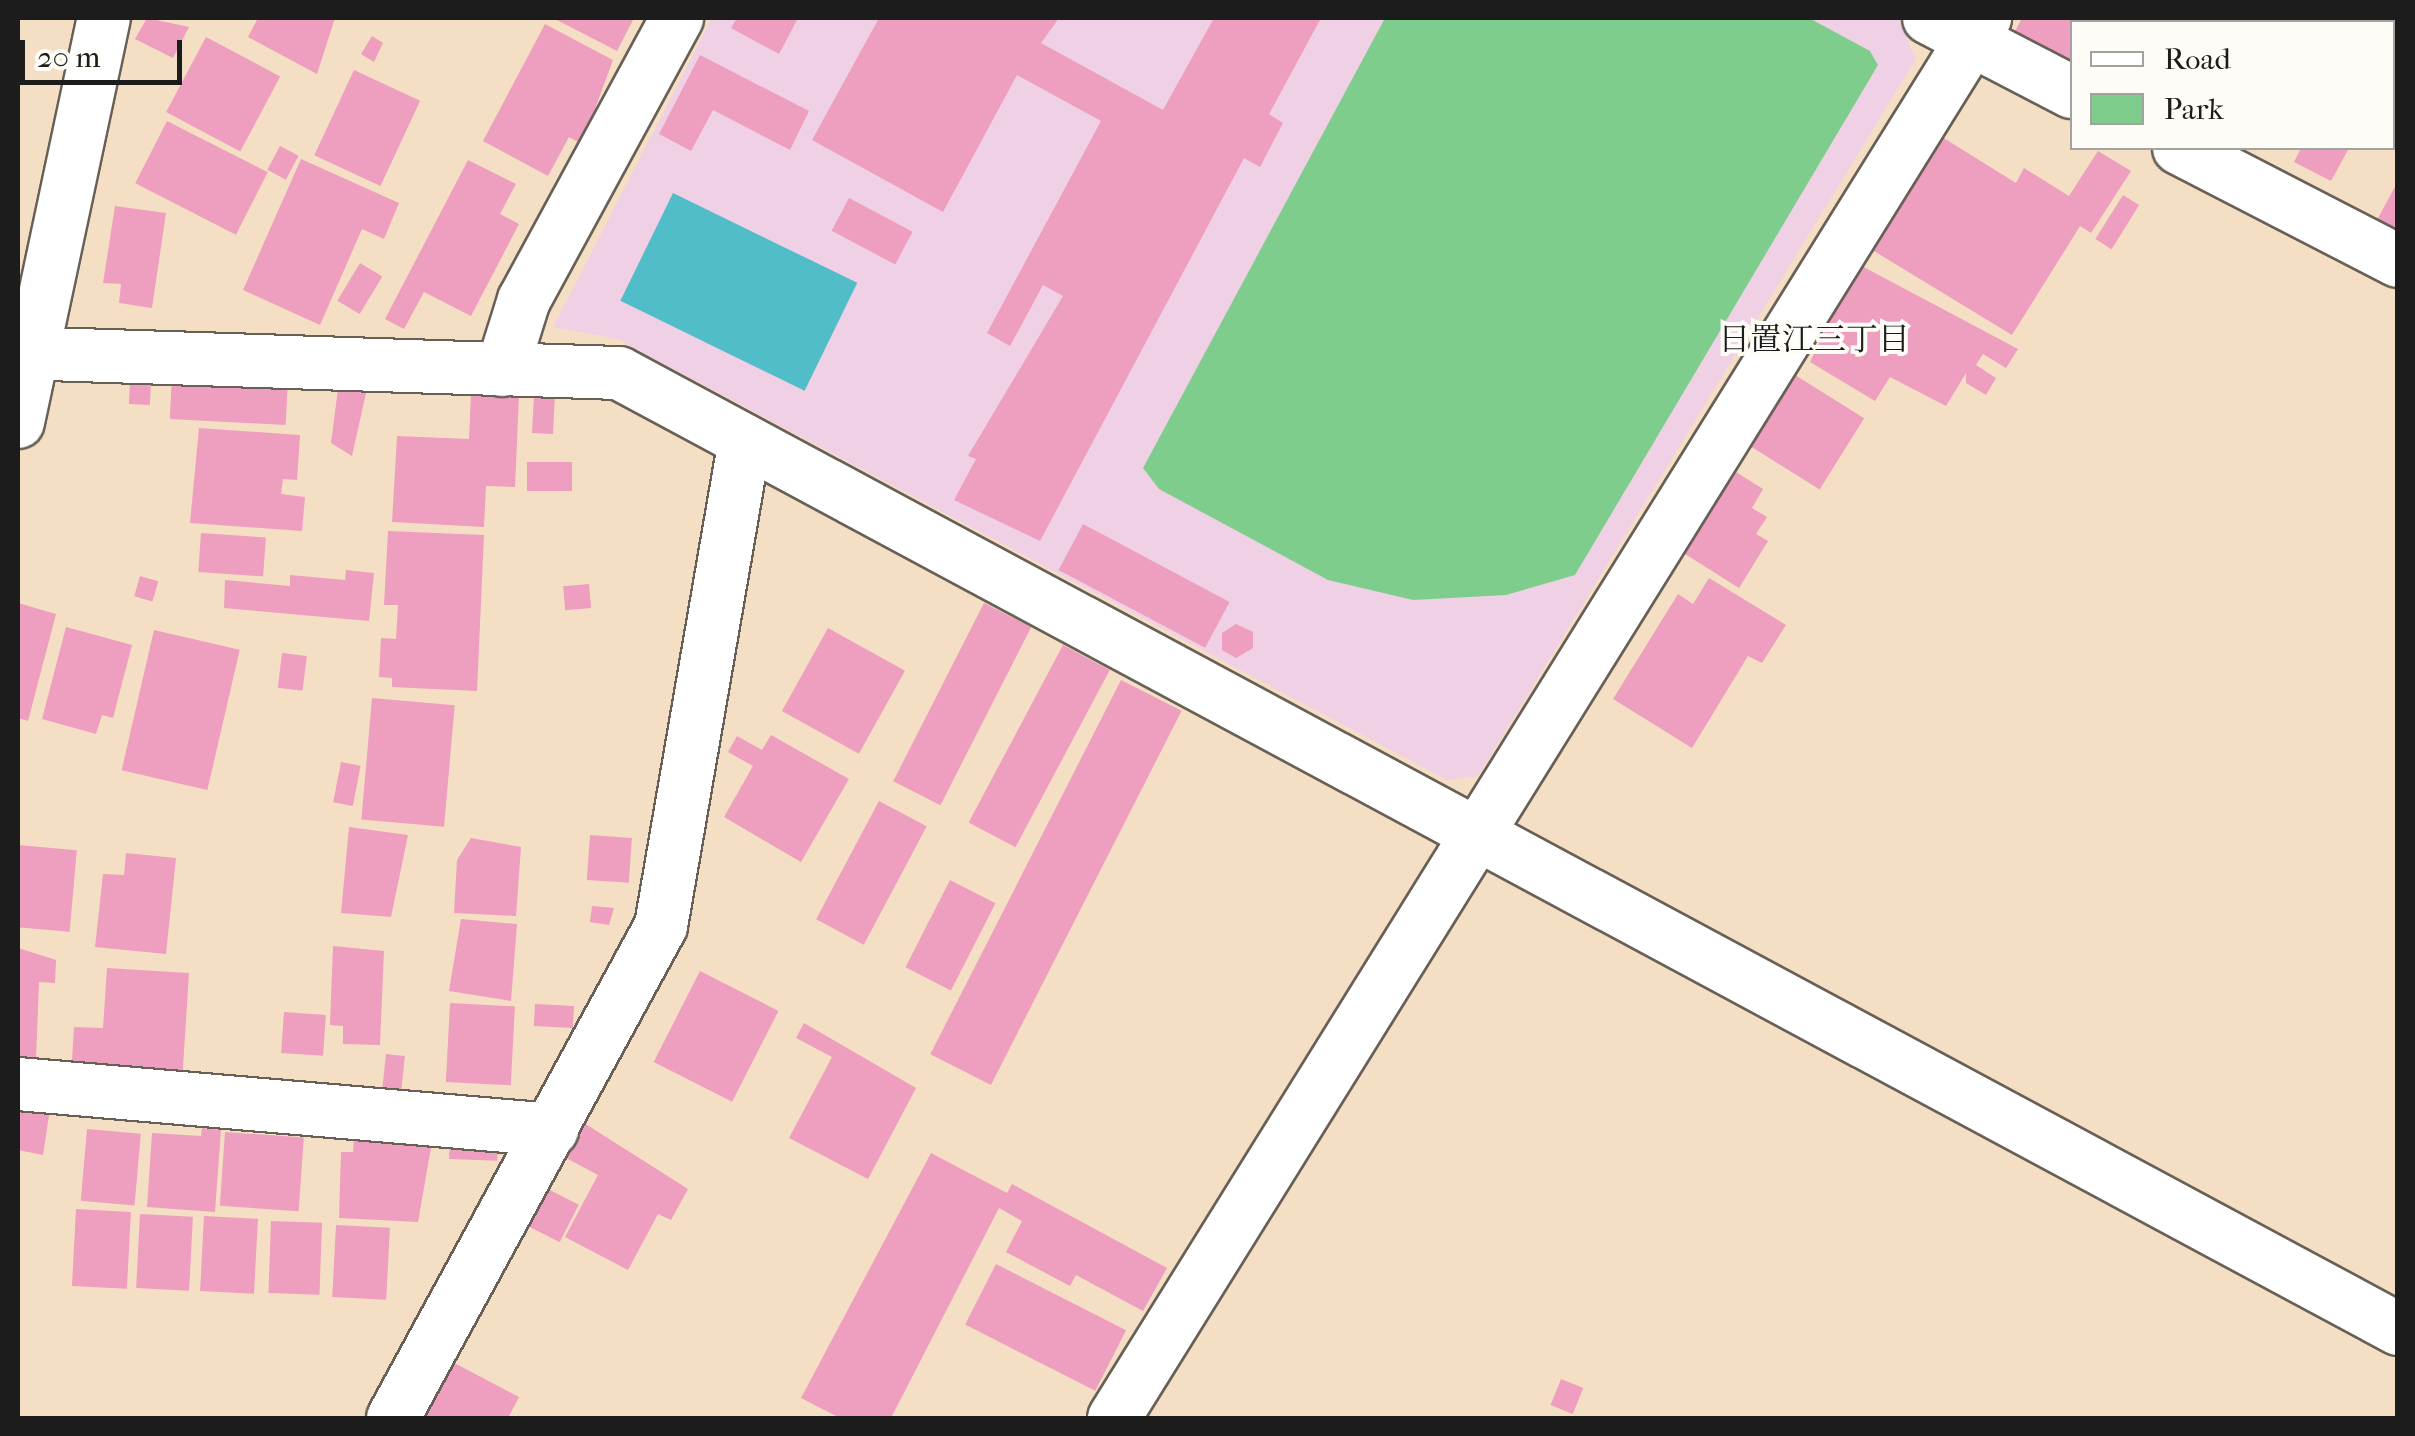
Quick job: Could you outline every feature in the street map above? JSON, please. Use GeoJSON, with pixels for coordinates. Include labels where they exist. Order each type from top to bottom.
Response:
{"type":"FeatureCollection","features":[{"type":"Feature","properties":{"kind":"street"},"geometry":{"type":"LineString","coordinates":[[18,422],[26,354],[104,18]]}},
{"type":"Feature","properties":{"kind":"street"},"geometry":{"type":"LineString","coordinates":[[502,370],[524,300],[677,18]]}},
{"type":"Feature","properties":{"kind":"street"},"geometry":{"type":"LineString","coordinates":[[1114,1418],[1478,837],[1962,25],[2070,91]]}},
{"type":"Feature","properties":{"kind":"street"},"geometry":{"type":"LineString","coordinates":[[2188,150],[2242,162],[2398,261]]}},
{"type":"Feature","properties":{"kind":"street"},"geometry":{"type":"LineString","coordinates":[[26,354],[619,373],[2398,1329]]}},
{"type":"Feature","properties":{"kind":"street"},"geometry":{"type":"LineString","coordinates":[[392,1418],[661,926],[744,441]]}},
{"type":"Feature","properties":{"kind":"street"},"geometry":{"type":"LineString","coordinates":[[18,1084],[552,1130]]}},
{"type":"Feature","properties":{"kind":"shaded area"},"geometry":{"type":"Polygon","coordinates":[[[712,18],[1898,18],[1916,59],[1478,776],[1447,780],[617,339],[553,327],[712,18]]]}},
{"type":"Feature","properties":{"kind":"green space"},"geometry":{"type":"Polygon","coordinates":[[[1385,18],[1809,18],[1870,51],[1878,65],[1575,575],[1506,595],[1413,600],[1328,580],[1159,489],[1143,468],[1385,18]]]}},
{"type":"Feature","properties":{"kind":"water"},"geometry":{"type":"Polygon","coordinates":[[[673,193],[857,283],[805,391],[620,301],[673,193]]]}},
{"type":"Feature","properties":{"kind":"building"},"geometry":{"type":"Polygon","coordinates":[[[147,18],[189,27],[173,58],[135,39],[147,18]]]}},
{"type":"Feature","properties":{"kind":"building"},"geometry":{"type":"Polygon","coordinates":[[[258,18],[335,18],[317,74],[248,37],[258,18]]]}},
{"type":"Feature","properties":{"kind":"building"},"geometry":{"type":"Polygon","coordinates":[[[553,18],[634,18],[617,51],[553,18]]]}},
{"type":"Feature","properties":{"kind":"building"},"geometry":{"type":"Polygon","coordinates":[[[737,18],[798,18],[779,54],[731,28],[737,18]]]}},
{"type":"Feature","properties":{"kind":"building"},"geometry":{"type":"Polygon","coordinates":[[[879,18],[1059,18],[1041,43],[1163,110],[1214,18],[1321,18],[1269,114],[1283,123],[1260,167],[1244,158],[1040,541],[954,500],[976,459],[968,456],[1063,296],[1043,285],[1010,346],[987,333],[1101,121],[1017,75],[943,212],[812,140],[879,18]]]}},
{"type":"Feature","properties":{"kind":"building"},"geometry":{"type":"Polygon","coordinates":[[[2022,18],[2107,18],[2070,20],[2070,63],[2014,33],[2022,18]]]}},
{"type":"Feature","properties":{"kind":"building"},"geometry":{"type":"Polygon","coordinates":[[[2199,18],[2264,18],[2262,20],[2199,18]]]}},
{"type":"Feature","properties":{"kind":"building"},"geometry":{"type":"Polygon","coordinates":[[[545,24],[613,60],[582,144],[569,137],[548,176],[483,141],[545,24]]]}},
{"type":"Feature","properties":{"kind":"building"},"geometry":{"type":"Polygon","coordinates":[[[372,36],[383,43],[374,62],[361,54],[372,36]]]}},
{"type":"Feature","properties":{"kind":"building"},"geometry":{"type":"Polygon","coordinates":[[[206,37],[280,76],[240,151],[166,112],[206,37]]]}},
{"type":"Feature","properties":{"kind":"building"},"geometry":{"type":"Polygon","coordinates":[[[700,55],[809,111],[790,150],[713,110],[691,151],[659,134],[700,55]]]}},
{"type":"Feature","properties":{"kind":"building"},"geometry":{"type":"Polygon","coordinates":[[[354,70],[420,101],[380,186],[314,155],[354,70]]]}},
{"type":"Feature","properties":{"kind":"building"},"geometry":{"type":"Polygon","coordinates":[[[167,121],[268,172],[236,235],[135,183],[167,121]]]}},
{"type":"Feature","properties":{"kind":"building"},"geometry":{"type":"Polygon","coordinates":[[[1934,132],[2016,183],[2024,168],[2069,196],[2098,151],[2131,171],[2091,233],[2080,226],[2012,335],[1864,245],[1934,132]]]}},
{"type":"Feature","properties":{"kind":"building"},"geometry":{"type":"Polygon","coordinates":[[[280,146],[299,156],[286,180],[267,170],[280,146]]]}},
{"type":"Feature","properties":{"kind":"building"},"geometry":{"type":"Polygon","coordinates":[[[2300,150],[2348,150],[2331,181],[2294,162],[2300,150]]]}},
{"type":"Feature","properties":{"kind":"building"},"geometry":{"type":"Polygon","coordinates":[[[301,159],[399,203],[384,239],[362,229],[320,325],[243,290],[301,159]]]}},
{"type":"Feature","properties":{"kind":"building"},"geometry":{"type":"Polygon","coordinates":[[[468,160],[516,184],[500,214],[519,224],[471,316],[424,292],[404,329],[385,319],[468,160]]]}},
{"type":"Feature","properties":{"kind":"building"},"geometry":{"type":"Polygon","coordinates":[[[2398,181],[2398,231],[2377,220],[2398,181]]]}},
{"type":"Feature","properties":{"kind":"building"},"geometry":{"type":"Polygon","coordinates":[[[2123,195],[2139,205],[2112,249],[2095,239],[2123,195]]]}},
{"type":"Feature","properties":{"kind":"building"},"geometry":{"type":"Polygon","coordinates":[[[849,198],[913,232],[895,264],[832,231],[849,198]]]}},
{"type":"Feature","properties":{"kind":"building"},"geometry":{"type":"Polygon","coordinates":[[[115,206],[166,213],[152,308],[119,303],[121,284],[103,283],[115,206]]]}},
{"type":"Feature","properties":{"kind":"building"},"geometry":{"type":"Polygon","coordinates":[[[360,263],[382,276],[360,314],[337,301],[360,263]]]}},
{"type":"Feature","properties":{"kind":"building"},"geometry":{"type":"Polygon","coordinates":[[[1858,264],[2018,349],[2006,368],[1983,354],[1976,365],[1996,378],[1986,395],[1966,383],[1966,373],[1946,406],[1890,377],[1875,401],[1810,362],[1858,264]]]}},
{"type":"Feature","properties":{"kind":"building"},"geometry":{"type":"Polygon","coordinates":[[[1787,370],[1864,418],[1820,489],[1742,441],[1787,370]]]}},
{"type":"Feature","properties":{"kind":"building"},"geometry":{"type":"Polygon","coordinates":[[[172,376],[288,382],[286,425],[170,419],[172,376]]]}},
{"type":"Feature","properties":{"kind":"building"},"geometry":{"type":"Polygon","coordinates":[[[130,382],[151,383],[150,405],[129,404],[130,382]]]}},
{"type":"Feature","properties":{"kind":"building"},"geometry":{"type":"Polygon","coordinates":[[[338,389],[366,393],[352,456],[331,443],[338,389]]]}},
{"type":"Feature","properties":{"kind":"building"},"geometry":{"type":"Polygon","coordinates":[[[471,393],[519,395],[515,487],[486,486],[484,527],[392,522],[397,436],[469,439],[471,393]]]}},
{"type":"Feature","properties":{"kind":"building"},"geometry":{"type":"Polygon","coordinates":[[[534,395],[555,396],[553,434],[532,433],[534,395]]]}},
{"type":"Feature","properties":{"kind":"building"},"geometry":{"type":"Polygon","coordinates":[[[199,428],[300,435],[297,480],[283,479],[281,494],[305,497],[302,531],[190,523],[199,428]]]}},
{"type":"Feature","properties":{"kind":"building"},"geometry":{"type":"Polygon","coordinates":[[[527,462],[572,462],[572,491],[527,491],[527,462]]]}},
{"type":"Feature","properties":{"kind":"building"},"geometry":{"type":"Polygon","coordinates":[[[1728,467],[1763,489],[1752,508],[1767,517],[1756,534],[1768,541],[1739,588],[1685,554],[1728,467]]]}},
{"type":"Feature","properties":{"kind":"building"},"geometry":{"type":"Polygon","coordinates":[[[1083,524],[1230,602],[1205,648],[1059,570],[1083,524]]]}},
{"type":"Feature","properties":{"kind":"building"},"geometry":{"type":"Polygon","coordinates":[[[388,531],[484,535],[477,691],[392,687],[392,678],[379,677],[381,638],[396,639],[398,605],[384,605],[388,531]]]}},
{"type":"Feature","properties":{"kind":"building"},"geometry":{"type":"Polygon","coordinates":[[[201,533],[266,538],[263,576],[198,572],[201,533]]]}},
{"type":"Feature","properties":{"kind":"building"},"geometry":{"type":"Polygon","coordinates":[[[346,570],[374,573],[369,621],[224,608],[225,580],[290,586],[290,575],[345,580],[346,570]]]}},
{"type":"Feature","properties":{"kind":"building"},"geometry":{"type":"Polygon","coordinates":[[[140,576],[158,581],[152,601],[134,596],[140,576]]]}},
{"type":"Feature","properties":{"kind":"building"},"geometry":{"type":"Polygon","coordinates":[[[1709,578],[1786,625],[1762,663],[1748,656],[1692,748],[1613,699],[1678,594],[1693,604],[1709,578]]]}},
{"type":"Feature","properties":{"kind":"building"},"geometry":{"type":"Polygon","coordinates":[[[589,584],[591,608],[565,610],[563,586],[589,584]]]}},
{"type":"Feature","properties":{"kind":"building"},"geometry":{"type":"Polygon","coordinates":[[[18,603],[56,614],[28,721],[18,718],[18,603]]]}},
{"type":"Feature","properties":{"kind":"building"},"geometry":{"type":"Polygon","coordinates":[[[984,603],[1031,627],[940,805],[893,781],[984,603]]]}},
{"type":"Feature","properties":{"kind":"building"},"geometry":{"type":"Polygon","coordinates":[[[1236,624],[1253,632],[1253,648],[1236,658],[1222,650],[1222,633],[1236,624]]]}},
{"type":"Feature","properties":{"kind":"building"},"geometry":{"type":"Polygon","coordinates":[[[66,627],[132,645],[113,718],[102,715],[96,734],[42,719],[66,627]]]}},
{"type":"Feature","properties":{"kind":"building"},"geometry":{"type":"Polygon","coordinates":[[[828,628],[905,671],[859,754],[782,711],[828,628]]]}},
{"type":"Feature","properties":{"kind":"building"},"geometry":{"type":"Polygon","coordinates":[[[154,630],[240,650],[207,790],[122,770],[154,630]]]}},
{"type":"Feature","properties":{"kind":"building"},"geometry":{"type":"Polygon","coordinates":[[[1063,645],[1110,670],[1015,847],[969,822],[1063,645]]]}},
{"type":"Feature","properties":{"kind":"building"},"geometry":{"type":"Polygon","coordinates":[[[282,653],[307,656],[303,691],[278,688],[282,653]]]}},
{"type":"Feature","properties":{"kind":"building"},"geometry":{"type":"Polygon","coordinates":[[[1121,680],[1182,711],[991,1085],[930,1054],[1121,680]]]}},
{"type":"Feature","properties":{"kind":"building"},"geometry":{"type":"Polygon","coordinates":[[[372,698],[455,705],[444,827],[361,820],[372,698]]]}},
{"type":"Feature","properties":{"kind":"building"},"geometry":{"type":"Polygon","coordinates":[[[771,735],[849,779],[801,862],[724,817],[753,766],[728,752],[737,736],[762,750],[771,735]]]}},
{"type":"Feature","properties":{"kind":"building"},"geometry":{"type":"Polygon","coordinates":[[[341,762],[361,766],[353,806],[333,802],[341,762]]]}},
{"type":"Feature","properties":{"kind":"building"},"geometry":{"type":"Polygon","coordinates":[[[879,801],[927,826],[864,945],[816,919],[879,801]]]}},
{"type":"Feature","properties":{"kind":"building"},"geometry":{"type":"Polygon","coordinates":[[[349,827],[408,835],[391,917],[341,913],[349,827]]]}},
{"type":"Feature","properties":{"kind":"building"},"geometry":{"type":"Polygon","coordinates":[[[590,835],[632,838],[629,883],[587,880],[590,835]]]}},
{"type":"Feature","properties":{"kind":"building"},"geometry":{"type":"Polygon","coordinates":[[[471,838],[521,847],[516,916],[454,913],[457,860],[471,838]]]}},
{"type":"Feature","properties":{"kind":"building"},"geometry":{"type":"Polygon","coordinates":[[[18,845],[77,850],[70,932],[18,927],[18,845]]]}},
{"type":"Feature","properties":{"kind":"building"},"geometry":{"type":"Polygon","coordinates":[[[126,853],[176,858],[166,954],[95,947],[103,874],[124,875],[126,853]]]}},
{"type":"Feature","properties":{"kind":"building"},"geometry":{"type":"Polygon","coordinates":[[[950,880],[995,903],[951,990],[906,967],[950,880]]]}},
{"type":"Feature","properties":{"kind":"building"},"geometry":{"type":"Polygon","coordinates":[[[592,906],[614,908],[609,925],[590,922],[592,906]]]}},
{"type":"Feature","properties":{"kind":"building"},"geometry":{"type":"Polygon","coordinates":[[[461,919],[517,924],[511,1001],[449,991],[461,919]]]}},
{"type":"Feature","properties":{"kind":"building"},"geometry":{"type":"Polygon","coordinates":[[[333,946],[384,951],[380,1045],[343,1044],[343,1026],[330,1025],[333,946]]]}},
{"type":"Feature","properties":{"kind":"building"},"geometry":{"type":"Polygon","coordinates":[[[18,948],[56,960],[55,983],[39,982],[36,1059],[18,1058],[18,948]]]}},
{"type":"Feature","properties":{"kind":"building"},"geometry":{"type":"Polygon","coordinates":[[[107,968],[189,973],[182,1083],[71,1076],[74,1027],[103,1028],[107,968]]]}},
{"type":"Feature","properties":{"kind":"building"},"geometry":{"type":"Polygon","coordinates":[[[700,971],[778,1011],[732,1102],[654,1062],[700,971]]]}},
{"type":"Feature","properties":{"kind":"building"},"geometry":{"type":"Polygon","coordinates":[[[450,1003],[515,1006],[511,1085],[446,1082],[450,1003]]]}},
{"type":"Feature","properties":{"kind":"building"},"geometry":{"type":"Polygon","coordinates":[[[535,1004],[574,1006],[573,1028],[534,1026],[535,1004]]]}},
{"type":"Feature","properties":{"kind":"building"},"geometry":{"type":"Polygon","coordinates":[[[284,1012],[326,1015],[323,1056],[281,1053],[284,1012]]]}},
{"type":"Feature","properties":{"kind":"building"},"geometry":{"type":"Polygon","coordinates":[[[804,1023],[916,1088],[868,1179],[789,1138],[832,1057],[796,1038],[804,1023]]]}},
{"type":"Feature","properties":{"kind":"building"},"geometry":{"type":"Polygon","coordinates":[[[386,1054],[405,1056],[401,1090],[382,1088],[386,1054]]]}},
{"type":"Feature","properties":{"kind":"building"},"geometry":{"type":"Polygon","coordinates":[[[18,1104],[50,1109],[43,1155],[18,1150],[18,1104]]]}},
{"type":"Feature","properties":{"kind":"building"},"geometry":{"type":"Polygon","coordinates":[[[584,1123],[688,1189],[671,1220],[658,1214],[628,1270],[565,1237],[598,1175],[566,1158],[584,1123]]]}},
{"type":"Feature","properties":{"kind":"building"},"geometry":{"type":"Polygon","coordinates":[[[202,1128],[221,1130],[215,1212],[147,1207],[152,1133],[201,1136],[202,1128]]]}},
{"type":"Feature","properties":{"kind":"building"},"geometry":{"type":"Polygon","coordinates":[[[87,1129],[141,1134],[135,1205],[81,1201],[87,1129]]]}},
{"type":"Feature","properties":{"kind":"building"},"geometry":{"type":"Polygon","coordinates":[[[225,1132],[304,1138],[299,1211],[220,1206],[225,1132]]]}},
{"type":"Feature","properties":{"kind":"building"},"geometry":{"type":"Polygon","coordinates":[[[450,1135],[498,1137],[497,1161],[449,1159],[450,1135]]]}},
{"type":"Feature","properties":{"kind":"building"},"geometry":{"type":"Polygon","coordinates":[[[354,1138],[432,1142],[418,1222],[339,1218],[341,1152],[353,1152],[354,1138]]]}},
{"type":"Feature","properties":{"kind":"building"},"geometry":{"type":"Polygon","coordinates":[[[931,1153],[1007,1193],[1012,1184],[1167,1268],[1143,1311],[1076,1275],[1070,1286],[1006,1252],[1022,1221],[999,1208],[891,1418],[840,1418],[801,1398],[931,1153]]]}},
{"type":"Feature","properties":{"kind":"building"},"geometry":{"type":"Polygon","coordinates":[[[544,1187],[579,1205],[560,1242],[525,1224],[544,1187]]]}},
{"type":"Feature","properties":{"kind":"building"},"geometry":{"type":"Polygon","coordinates":[[[76,1209],[131,1212],[127,1289],[72,1286],[76,1209]]]}},
{"type":"Feature","properties":{"kind":"building"},"geometry":{"type":"Polygon","coordinates":[[[140,1214],[193,1217],[189,1291],[136,1288],[140,1214]]]}},
{"type":"Feature","properties":{"kind":"building"},"geometry":{"type":"Polygon","coordinates":[[[204,1216],[258,1219],[254,1294],[200,1291],[204,1216]]]}},
{"type":"Feature","properties":{"kind":"building"},"geometry":{"type":"Polygon","coordinates":[[[271,1221],[322,1223],[319,1295],[268,1293],[271,1221]]]}},
{"type":"Feature","properties":{"kind":"building"},"geometry":{"type":"Polygon","coordinates":[[[336,1225],[390,1228],[386,1300],[332,1297],[336,1225]]]}},
{"type":"Feature","properties":{"kind":"building"},"geometry":{"type":"Polygon","coordinates":[[[996,1264],[1126,1330],[1095,1391],[965,1325],[996,1264]]]}},
{"type":"Feature","properties":{"kind":"building"},"geometry":{"type":"Polygon","coordinates":[[[441,1356],[519,1397],[508,1418],[409,1418],[441,1356]]]}},
{"type":"Feature","properties":{"kind":"building"},"geometry":{"type":"Polygon","coordinates":[[[1561,1379],[1583,1388],[1573,1414],[1551,1405],[1561,1379]]]}},
{"type":"Feature","properties":{"kind":"district","name":"日置江三丁目"},"geometry":{"type":"Point","coordinates":[1814,340]}}]}
